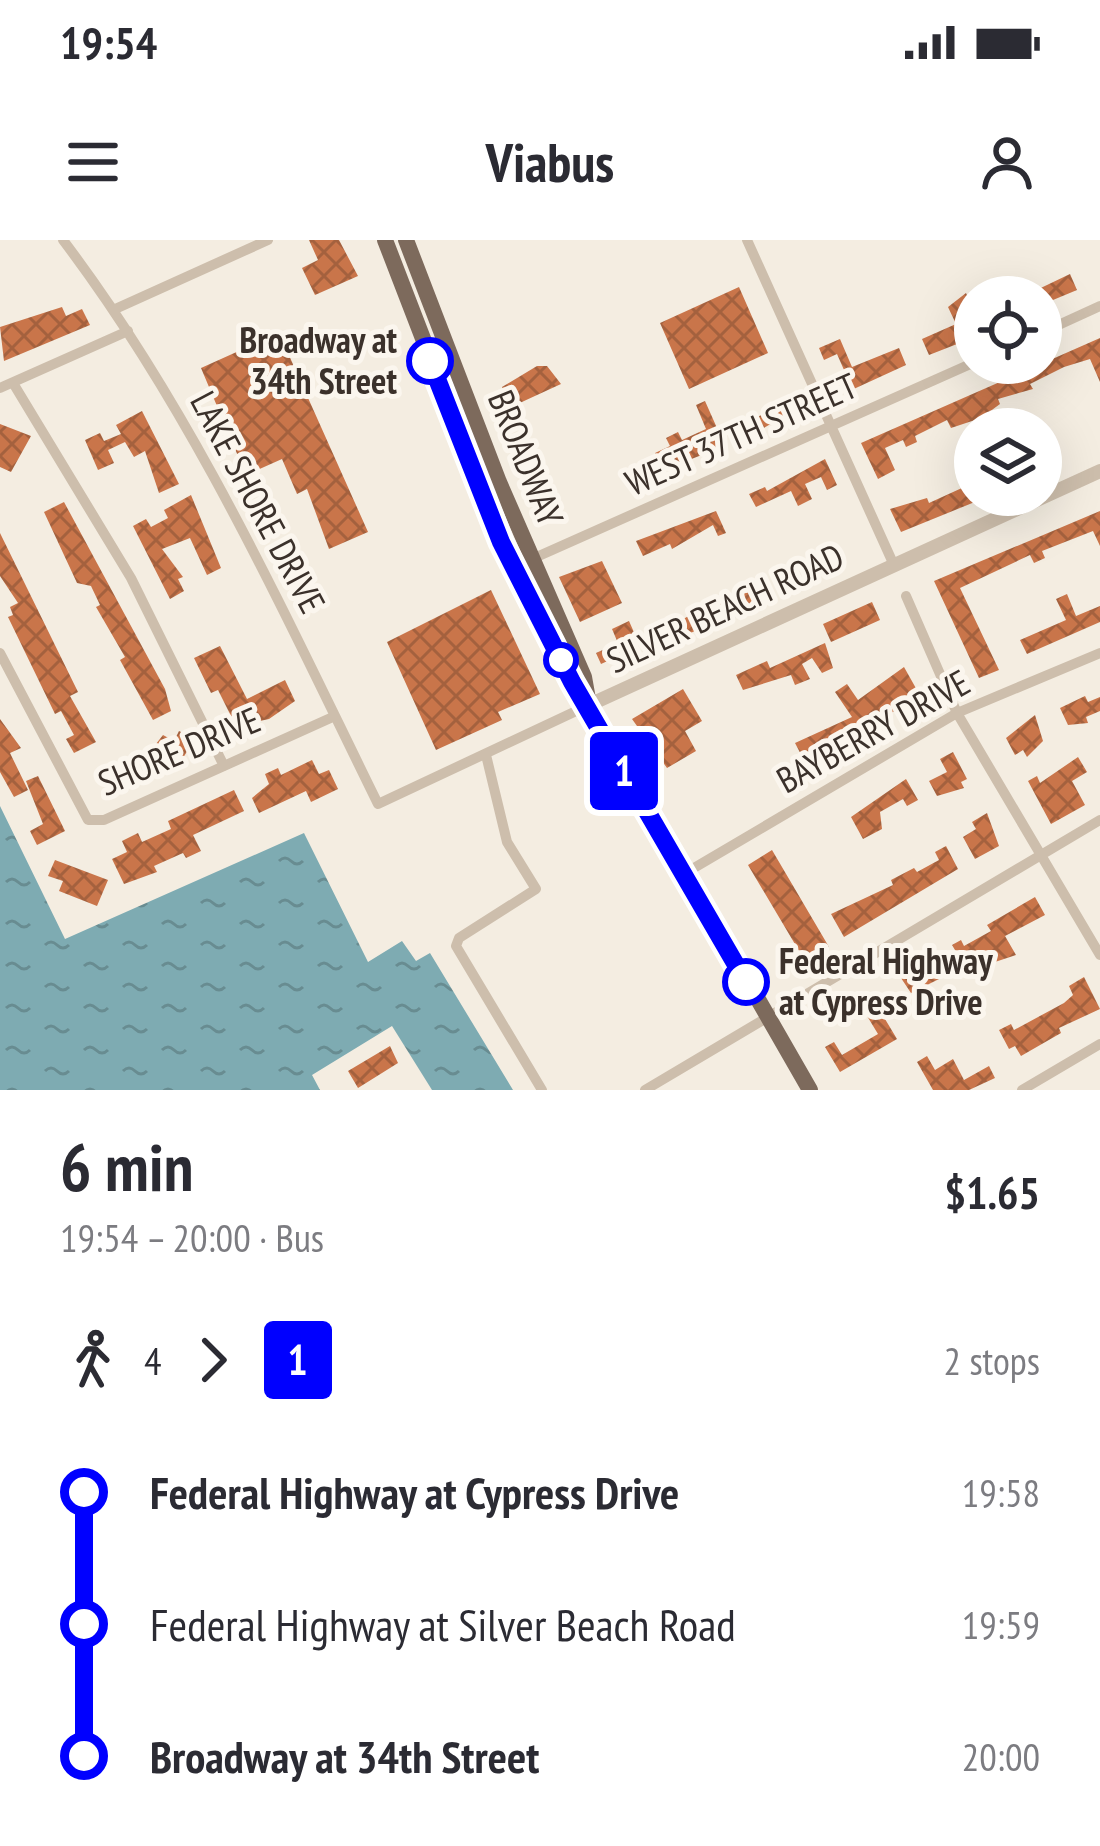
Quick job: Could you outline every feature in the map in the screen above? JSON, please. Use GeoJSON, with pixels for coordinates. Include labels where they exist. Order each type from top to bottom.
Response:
{"type":"FeatureCollection","features":[{"type":"Feature","properties":{"kind":"main road","name":"BROADWAY"},"geometry":{"type":"LineString","coordinates":[[385,240],[501,542],[572,682],[588,702]]}},
{"type":"Feature","properties":{"kind":"main road","name":"BROADWAY"},"geometry":{"type":"LineString","coordinates":[[406,240],[499,482],[584,677],[588,702]]}},
{"type":"Feature","properties":{"kind":"main road"},"geometry":{"type":"LineString","coordinates":[[438,381],[452,387],[487,474],[499,482]]}},
{"type":"Feature","properties":{"kind":"main road"},"geometry":{"type":"LineString","coordinates":[[588,702],[682,875],[810,1090]]}},
{"type":"Feature","properties":{"kind":"street","name":"LAKE SHORE DRIVE"},"geometry":{"type":"LineString","coordinates":[[63,240],[128,332],[206,460],[379,804]]}},
{"type":"Feature","properties":{"kind":"street"},"geometry":{"type":"LineString","coordinates":[[113,310],[268,240]]}},
{"type":"Feature","properties":{"kind":"street"},"geometry":{"type":"LineString","coordinates":[[747,240],[893,563]]}},
{"type":"Feature","properties":{"kind":"street"},"geometry":{"type":"LineString","coordinates":[[1062,324],[1100,307]]}},
{"type":"Feature","properties":{"kind":"street"},"geometry":{"type":"LineString","coordinates":[[128,332],[6,386],[121,560],[224,766]]}},
{"type":"Feature","properties":{"kind":"street","name":"WEST 37TH STREET"},"geometry":{"type":"LineString","coordinates":[[532,559],[954,371]]}},
{"type":"Feature","properties":{"kind":"street","name":"SILVER BEACH ROAD"},"geometry":{"type":"LineString","coordinates":[[379,804],[486,755],[529,729],[1100,471]]}},
{"type":"Feature","properties":{"kind":"street"},"geometry":{"type":"LineString","coordinates":[[907,596],[957,713],[1100,955]]}},
{"type":"Feature","properties":{"kind":"street","name":"SHORE DRIVE"},"geometry":{"type":"LineString","coordinates":[[0,653],[88,820],[104,820],[335,716]]}},
{"type":"Feature","properties":{"kind":"street","name":"BAYBERRY DRIVE"},"geometry":{"type":"LineString","coordinates":[[682,875],[957,713],[1100,653]]}},
{"type":"Feature","properties":{"kind":"street"},"geometry":{"type":"LineString","coordinates":[[486,755],[507,842],[536,889],[459,938],[456,946],[542,1090]]}},
{"type":"Feature","properties":{"kind":"street"},"geometry":{"type":"LineString","coordinates":[[645,1090],[1100,820]]}},
{"type":"Feature","properties":{"kind":"street"},"geometry":{"type":"LineString","coordinates":[[1022,1090],[1100,1044]]}},
{"type":"Feature","properties":{"kind":"water"},"geometry":{"type":"Polygon","coordinates":[[[0,806],[65,939],[304,833],[368,962],[402,941],[416,961],[430,953],[513,1090],[432,1090],[392,1026],[312,1075],[320,1090],[0,1090],[0,806]]]}},
{"type":"Feature","properties":{"kind":"building"},"geometry":{"type":"Polygon","coordinates":[[[309,240],[339,240],[358,276],[315,295],[302,268],[318,260],[309,240]]]}},
{"type":"Feature","properties":{"kind":"building"},"geometry":{"type":"Polygon","coordinates":[[[1070,274],[1077,290],[1062,296],[1062,278],[1070,274]]]}},
{"type":"Feature","properties":{"kind":"building"},"geometry":{"type":"Polygon","coordinates":[[[739,287],[768,353],[689,389],[660,323],[739,287]]]}},
{"type":"Feature","properties":{"kind":"building"},"geometry":{"type":"Polygon","coordinates":[[[62,307],[66,316],[82,309],[90,325],[4,361],[0,327],[62,307]]]}},
{"type":"Feature","properties":{"kind":"building"},"geometry":{"type":"Polygon","coordinates":[[[954,325],[954,345],[929,355],[922,339],[954,325]]]}},
{"type":"Feature","properties":{"kind":"building"},"geometry":{"type":"Polygon","coordinates":[[[279,333],[368,532],[329,549],[307,489],[297,494],[282,459],[246,475],[201,368],[279,333]]]}},
{"type":"Feature","properties":{"kind":"building"},"geometry":{"type":"Polygon","coordinates":[[[1100,338],[1100,382],[1090,359],[1062,368],[1062,355],[1100,338]]]}},
{"type":"Feature","properties":{"kind":"building"},"geometry":{"type":"Polygon","coordinates":[[[840,339],[852,367],[899,348],[906,365],[845,393],[836,374],[844,370],[837,354],[824,360],[819,348],[840,339]]]}},
{"type":"Feature","properties":{"kind":"building"},"geometry":{"type":"Polygon","coordinates":[[[537,366],[547,366],[561,384],[511,407],[502,387],[537,366]]]}},
{"type":"Feature","properties":{"kind":"building"},"geometry":{"type":"Polygon","coordinates":[[[995,384],[1030,384],[1033,389],[998,399],[1000,404],[995,408],[954,408],[954,427],[947,420],[915,436],[917,442],[906,447],[903,440],[885,448],[895,470],[878,479],[861,443],[995,384]]]}},
{"type":"Feature","properties":{"kind":"building"},"geometry":{"type":"Polygon","coordinates":[[[798,398],[804,412],[788,419],[786,415],[745,439],[738,426],[798,398]]]}},
{"type":"Feature","properties":{"kind":"building"},"geometry":{"type":"Polygon","coordinates":[[[705,401],[725,446],[663,470],[655,453],[670,446],[666,438],[678,432],[682,440],[706,429],[696,405],[705,401]]]}},
{"type":"Feature","properties":{"kind":"building"},"geometry":{"type":"Polygon","coordinates":[[[142,411],[179,484],[159,493],[145,451],[134,457],[125,442],[108,450],[114,463],[98,470],[85,440],[100,433],[104,441],[121,434],[116,425],[142,411]]]}},
{"type":"Feature","properties":{"kind":"building"},"geometry":{"type":"Polygon","coordinates":[[[0,424],[31,436],[11,472],[0,467],[0,424]]]}},
{"type":"Feature","properties":{"kind":"building"},"geometry":{"type":"Polygon","coordinates":[[[825,459],[837,485],[827,490],[821,477],[805,484],[812,499],[798,506],[791,491],[756,507],[749,494],[765,487],[767,491],[825,459]]]}},
{"type":"Feature","properties":{"kind":"building"},"geometry":{"type":"Polygon","coordinates":[[[954,492],[954,510],[901,532],[890,509],[927,498],[929,503],[954,492]]]}},
{"type":"Feature","properties":{"kind":"building"},"geometry":{"type":"Polygon","coordinates":[[[191,495],[221,568],[207,575],[190,538],[162,549],[183,577],[178,579],[184,591],[170,599],[133,526],[146,519],[151,527],[168,518],[164,510],[191,495]]]}},
{"type":"Feature","properties":{"kind":"building"},"geometry":{"type":"Polygon","coordinates":[[[64,502],[165,689],[171,711],[153,720],[120,660],[125,657],[96,607],[100,605],[91,586],[77,583],[44,512],[64,502]]]}},
{"type":"Feature","properties":{"kind":"building"},"geometry":{"type":"Polygon","coordinates":[[[716,511],[726,533],[718,536],[713,525],[672,549],[670,544],[643,556],[636,541],[716,511]]]}},
{"type":"Feature","properties":{"kind":"building"},"geometry":{"type":"Polygon","coordinates":[[[1100,511],[1100,546],[1093,531],[1042,551],[1045,558],[1034,563],[1030,555],[960,588],[999,670],[979,678],[934,581],[1100,511]]]}},
{"type":"Feature","properties":{"kind":"building"},"geometry":{"type":"Polygon","coordinates":[[[0,533],[78,692],[70,696],[96,742],[74,753],[66,739],[74,735],[61,711],[55,714],[8,617],[13,615],[10,607],[18,603],[0,576],[0,533]]]}},
{"type":"Feature","properties":{"kind":"building"},"geometry":{"type":"Polygon","coordinates":[[[602,561],[622,603],[580,622],[559,577],[602,561]]]}},
{"type":"Feature","properties":{"kind":"building"},"geometry":{"type":"Polygon","coordinates":[[[491,590],[540,694],[498,712],[502,720],[436,750],[387,642],[491,590]]]}},
{"type":"Feature","properties":{"kind":"building"},"geometry":{"type":"Polygon","coordinates":[[[749,591],[755,603],[682,637],[675,624],[722,596],[726,602],[749,591]]]}},
{"type":"Feature","properties":{"kind":"building"},"geometry":{"type":"Polygon","coordinates":[[[1067,594],[1076,616],[1100,606],[1100,622],[1027,654],[1020,640],[1066,620],[1056,599],[1067,594]]]}},
{"type":"Feature","properties":{"kind":"building"},"geometry":{"type":"Polygon","coordinates":[[[872,602],[880,620],[831,642],[823,624],[872,602]]]}},
{"type":"Feature","properties":{"kind":"building"},"geometry":{"type":"Polygon","coordinates":[[[629,621],[640,646],[601,664],[596,653],[618,643],[612,629],[629,621]]]}},
{"type":"Feature","properties":{"kind":"building"},"geometry":{"type":"Polygon","coordinates":[[[825,643],[833,668],[822,673],[812,658],[802,664],[810,679],[795,685],[791,675],[743,690],[736,675],[767,661],[770,668],[825,643]]]}},
{"type":"Feature","properties":{"kind":"building"},"geometry":{"type":"Polygon","coordinates":[[[220,646],[247,699],[285,680],[295,701],[269,719],[251,723],[253,728],[233,739],[226,726],[234,722],[218,690],[211,693],[194,658],[220,646]]]}},
{"type":"Feature","properties":{"kind":"building"},"geometry":{"type":"Polygon","coordinates":[[[904,667],[922,699],[859,727],[862,733],[807,766],[795,743],[852,717],[835,692],[847,684],[858,700],[904,667]]]}},
{"type":"Feature","properties":{"kind":"building"},"geometry":{"type":"Polygon","coordinates":[[[683,689],[702,721],[685,731],[696,751],[667,768],[632,719],[683,689]]]}},
{"type":"Feature","properties":{"kind":"building"},"geometry":{"type":"Polygon","coordinates":[[[1085,696],[1088,702],[1100,697],[1100,711],[1086,717],[1088,723],[1068,725],[1060,708],[1085,696]]]}},
{"type":"Feature","properties":{"kind":"building"},"geometry":{"type":"Polygon","coordinates":[[[1035,715],[1043,741],[1027,757],[1023,750],[1015,755],[1006,738],[1035,715]]]}},
{"type":"Feature","properties":{"kind":"building"},"geometry":{"type":"Polygon","coordinates":[[[0,719],[21,748],[10,753],[28,790],[14,797],[0,772],[0,719]]]}},
{"type":"Feature","properties":{"kind":"building"},"geometry":{"type":"Polygon","coordinates":[[[179,731],[195,739],[174,772],[145,758],[163,735],[174,741],[179,731]]]}},
{"type":"Feature","properties":{"kind":"building"},"geometry":{"type":"Polygon","coordinates":[[[953,752],[967,779],[961,782],[964,788],[937,796],[929,781],[947,772],[940,759],[953,752]]]}},
{"type":"Feature","properties":{"kind":"building"},"geometry":{"type":"Polygon","coordinates":[[[1078,757],[1087,772],[1072,781],[1085,805],[1051,824],[1028,781],[1037,776],[1040,783],[1078,757]]]}},
{"type":"Feature","properties":{"kind":"building"},"geometry":{"type":"Polygon","coordinates":[[[312,760],[319,774],[329,770],[338,789],[311,802],[306,791],[259,813],[252,798],[269,784],[265,774],[278,768],[281,775],[312,760]]]}},
{"type":"Feature","properties":{"kind":"building"},"geometry":{"type":"Polygon","coordinates":[[[38,776],[65,831],[37,845],[30,831],[43,824],[26,781],[38,776]]]}},
{"type":"Feature","properties":{"kind":"building"},"geometry":{"type":"Polygon","coordinates":[[[906,779],[918,800],[907,806],[903,799],[880,812],[882,829],[863,839],[851,817],[906,779]]]}},
{"type":"Feature","properties":{"kind":"building"},"geometry":{"type":"Polygon","coordinates":[[[234,790],[244,811],[193,835],[201,851],[186,858],[183,853],[154,866],[157,872],[124,884],[112,859],[127,852],[122,841],[138,833],[142,842],[171,829],[168,821],[234,790]]]}},
{"type":"Feature","properties":{"kind":"building"},"geometry":{"type":"Polygon","coordinates":[[[987,813],[999,846],[975,859],[963,837],[976,829],[972,822],[987,813]]]}},
{"type":"Feature","properties":{"kind":"building"},"geometry":{"type":"Polygon","coordinates":[[[946,846],[958,869],[844,937],[831,914],[893,885],[891,880],[914,868],[917,872],[939,860],[935,852],[946,846]]]}},
{"type":"Feature","properties":{"kind":"building"},"geometry":{"type":"Polygon","coordinates":[[[772,850],[829,947],[805,961],[748,865],[772,850]]]}},
{"type":"Feature","properties":{"kind":"building"},"geometry":{"type":"Polygon","coordinates":[[[55,860],[108,880],[97,906],[59,891],[63,881],[48,876],[55,860]]]}},
{"type":"Feature","properties":{"kind":"building"},"geometry":{"type":"Polygon","coordinates":[[[1035,897],[1045,915],[1005,936],[1016,955],[965,972],[963,967],[911,993],[901,978],[955,950],[952,945],[961,940],[964,946],[991,931],[987,925],[1035,897]]]}},
{"type":"Feature","properties":{"kind":"building"},"geometry":{"type":"Polygon","coordinates":[[[1084,977],[1100,1009],[1059,1028],[1061,1033],[1021,1056],[1015,1046],[1009,1049],[999,1030],[1011,1024],[1014,1030],[1064,1003],[1073,995],[1069,986],[1084,977]]]}},
{"type":"Feature","properties":{"kind":"building"},"geometry":{"type":"Polygon","coordinates":[[[876,1004],[897,1039],[840,1072],[825,1047],[834,1042],[842,1055],[878,1034],[864,1011],[876,1004]]]}},
{"type":"Feature","properties":{"kind":"building"},"geometry":{"type":"Polygon","coordinates":[[[390,1046],[398,1063],[358,1088],[348,1071],[390,1046]]]}},
{"type":"Feature","properties":{"kind":"building"},"geometry":{"type":"Polygon","coordinates":[[[927,1056],[935,1070],[953,1059],[964,1080],[989,1066],[995,1078],[969,1090],[933,1090],[917,1062],[927,1056]]]}},
{"type":"Feature","properties":{"kind":"bus line","name":"1"},"geometry":{"type":"LineString","coordinates":[[430,361],[501,542],[572,682],[746,982]]}},
{"type":"Feature","properties":{"kind":"place","name":"Broadway at 34th Street"},"geometry":{"type":"Point","coordinates":[430,361]}},
{"type":"Feature","properties":{"kind":"place","name":"Federal Highway at Cypress Drive"},"geometry":{"type":"Point","coordinates":[746,982]}}]}
